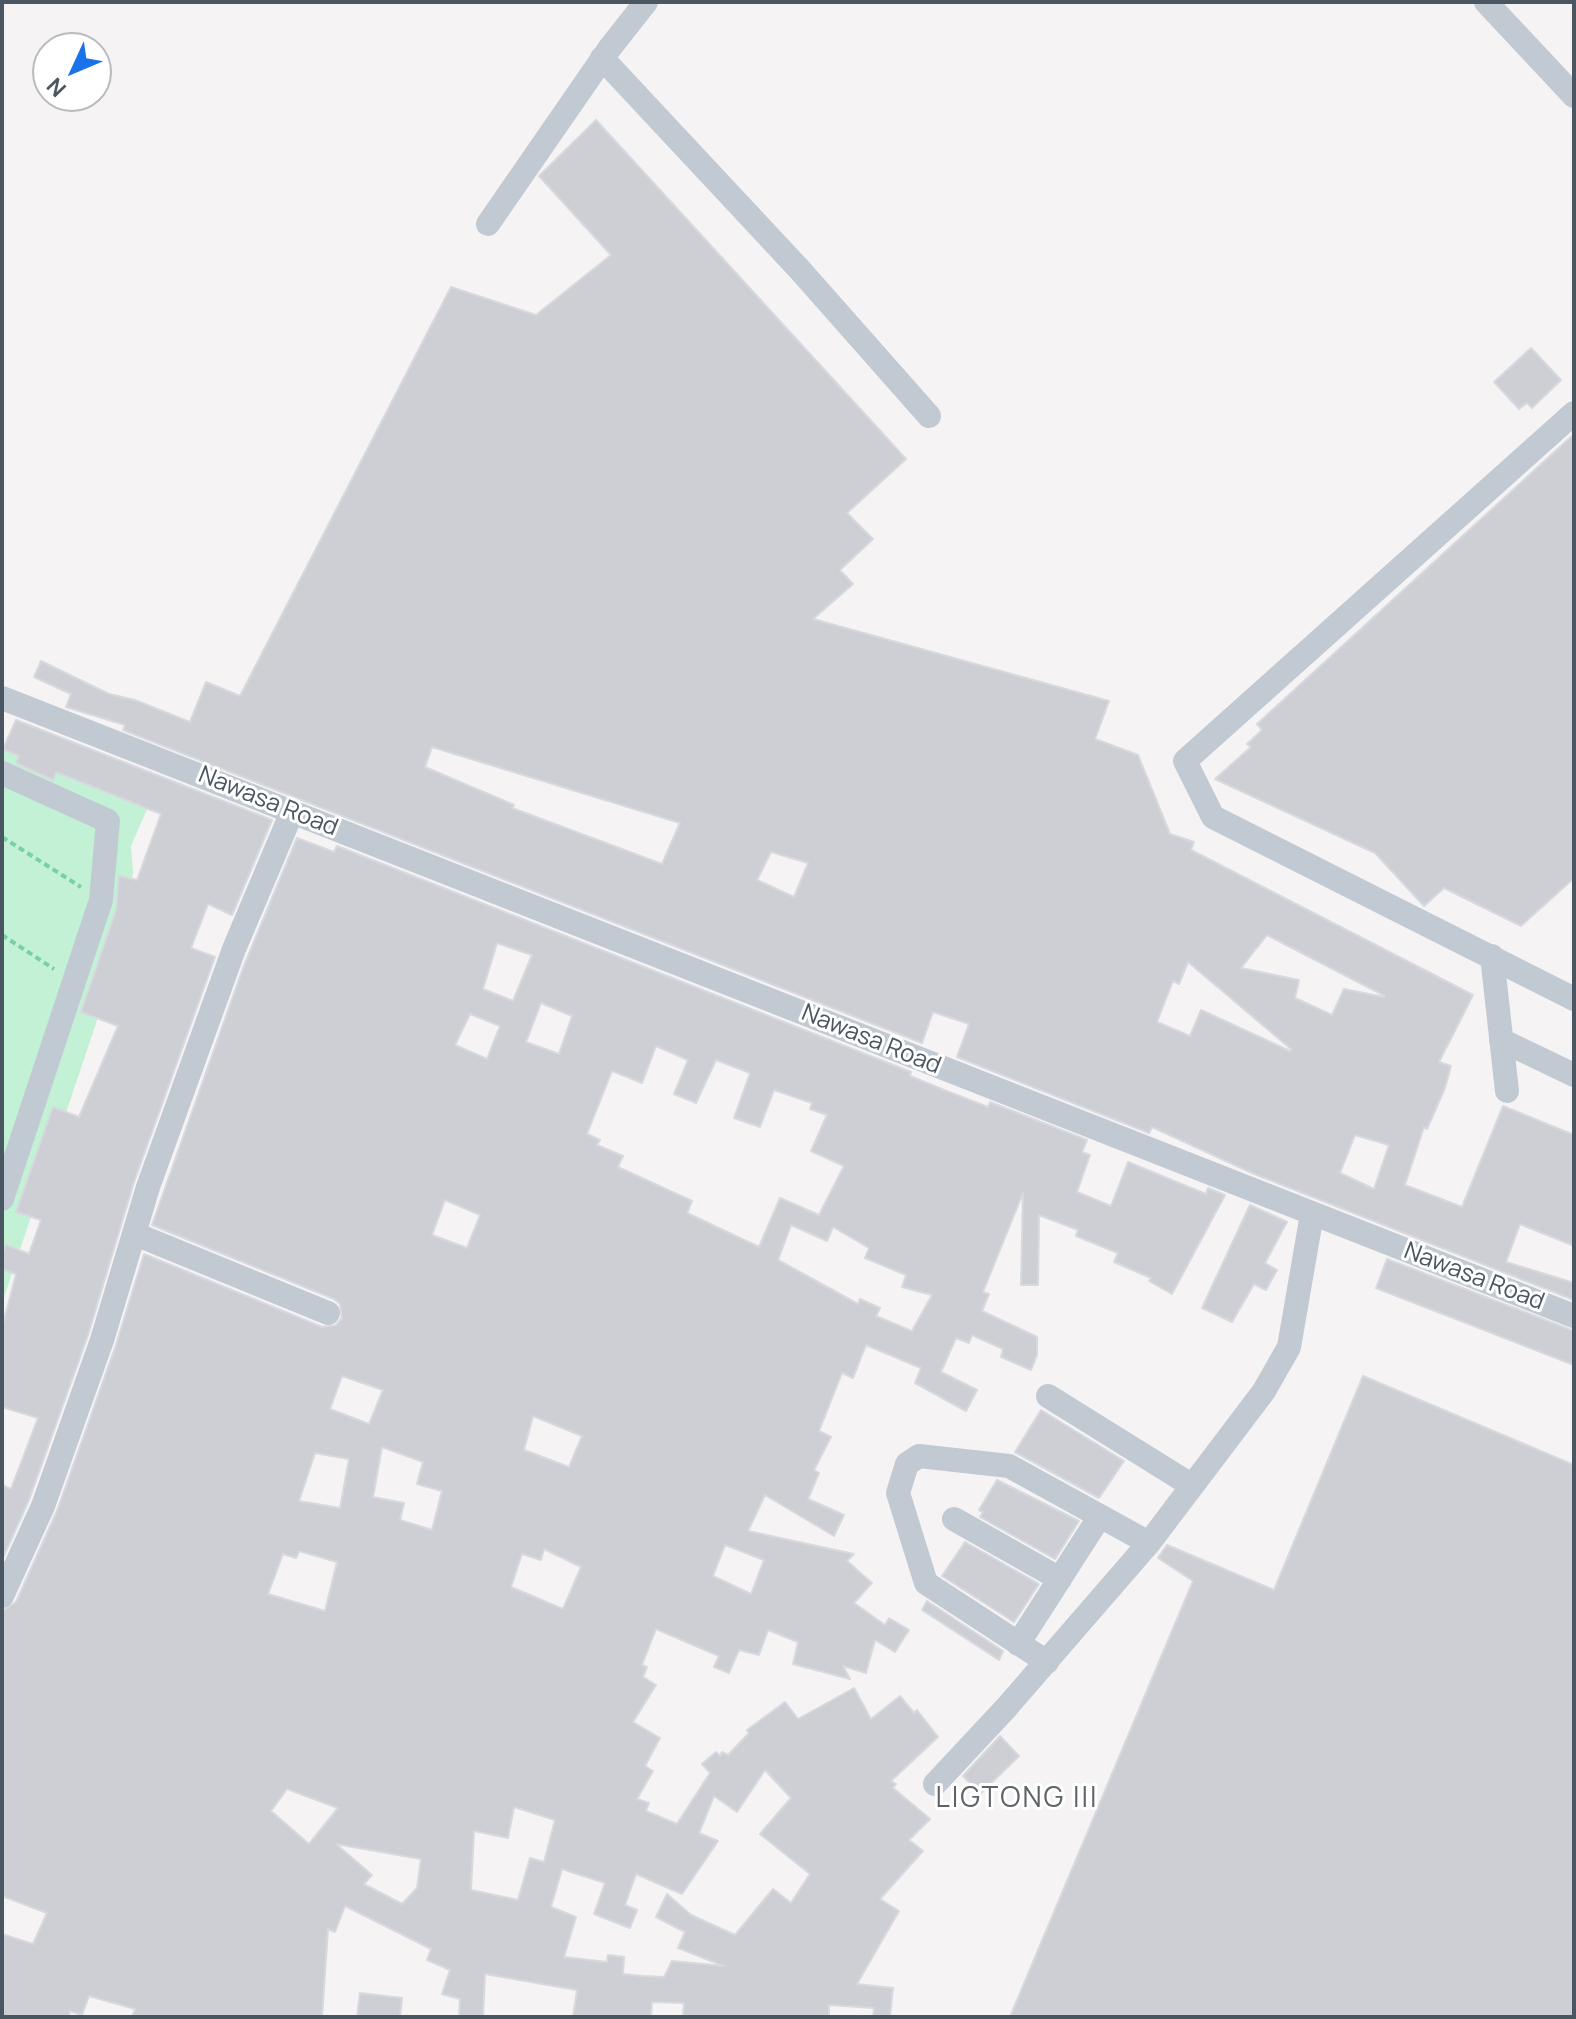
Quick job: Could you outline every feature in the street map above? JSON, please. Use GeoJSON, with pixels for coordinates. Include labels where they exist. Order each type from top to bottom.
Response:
{"type":"FeatureCollection","features":[{"type":"Feature","properties":{"kind":"street"},"geometry":{"type":"LineString","coordinates":[[488,224],[602,58],[646,2]]}},
{"type":"Feature","properties":{"kind":"street"},"geometry":{"type":"LineString","coordinates":[[1486,2],[1574,96]]}},
{"type":"Feature","properties":{"kind":"street"},"geometry":{"type":"LineString","coordinates":[[602,58],[800,270],[929,416]]}},
{"type":"Feature","properties":{"kind":"street"},"geometry":{"type":"LineString","coordinates":[[1574,413],[1185,761],[1213,817],[1574,999]]}},
{"type":"Feature","properties":{"kind":"street","name":"Nawasa Road"},"geometry":{"type":"LineString","coordinates":[[2,698],[1574,1316]]}},
{"type":"Feature","properties":{"kind":"street"},"geometry":{"type":"LineString","coordinates":[[2,773],[108,821],[101,900],[2,1199]]}},
{"type":"Feature","properties":{"kind":"street"},"geometry":{"type":"LineString","coordinates":[[2,1596],[43,1506],[102,1340],[148,1187],[234,949],[292,812]]}},
{"type":"Feature","properties":{"kind":"street"},"geometry":{"type":"LineString","coordinates":[[1492,956],[1507,1091]]}},
{"type":"Feature","properties":{"kind":"street"},"geometry":{"type":"LineString","coordinates":[[1501,1040],[1574,1075]]}},
{"type":"Feature","properties":{"kind":"street"},"geometry":{"type":"LineString","coordinates":[[935,1784],[1047,1662],[1149,1543],[1264,1391],[1289,1347],[1312,1214]]}},
{"type":"Feature","properties":{"kind":"street"},"geometry":{"type":"LineString","coordinates":[[135,1234],[328,1313]]}},
{"type":"Feature","properties":{"kind":"street"},"geometry":{"type":"LineString","coordinates":[[1048,1396],[1191,1485]]}},
{"type":"Feature","properties":{"kind":"street"},"geometry":{"type":"LineString","coordinates":[[1047,1662],[926,1583],[898,1493],[907,1464],[919,1456],[1009,1466],[1149,1543]]}},
{"type":"Feature","properties":{"kind":"street"},"geometry":{"type":"LineString","coordinates":[[1018,1644],[1100,1516]]}},
{"type":"Feature","properties":{"kind":"street"},"geometry":{"type":"LineString","coordinates":[[954,1519],[1060,1579]]}},
{"type":"Feature","properties":{"kind":"path"},"geometry":{"type":"LineString","coordinates":[[2,837],[101,900]]}},
{"type":"Feature","properties":{"kind":"path"},"geometry":{"type":"LineString","coordinates":[[2,935],[76,983]]}},
{"type":"Feature","properties":{"kind":"green space"},"geometry":{"type":"Polygon","coordinates":[[[2,748],[148,807],[131,846],[133,872],[123,943],[2,1303],[2,748]]]}},
{"type":"Feature","properties":{"kind":"building"},"geometry":{"type":"Polygon","coordinates":[[[596,120],[906,459],[847,513],[873,539],[840,570],[853,584],[813,619],[1109,701],[1095,739],[1138,755],[1170,834],[1194,842],[1191,850],[1473,995],[1439,1062],[1451,1066],[1445,1088],[1427,1129],[1424,1127],[1405,1185],[1462,1207],[1503,1106],[1574,1135],[1574,1246],[1520,1224],[1506,1262],[1574,1283],[1574,1300],[1252,1173],[1152,1127],[1149,1133],[957,1057],[969,1024],[933,1012],[922,1043],[123,730],[125,725],[66,707],[71,694],[34,677],[41,661],[109,694],[135,700],[190,722],[206,682],[240,696],[451,287],[536,315],[611,255],[539,176],[596,120]],[[432,747],[425,767],[514,805],[512,808],[662,864],[680,823],[432,747]],[[771,852],[757,880],[794,897],[808,863],[771,852]],[[1267,935],[1241,968],[1299,980],[1295,998],[1332,1015],[1344,989],[1385,996],[1267,935]],[[1188,962],[1179,984],[1173,981],[1157,1022],[1190,1036],[1201,1010],[1290,1051],[1188,962]],[[1355,1135],[1340,1173],[1374,1189],[1389,1145],[1355,1135]]]}},
{"type":"Feature","properties":{"kind":"building"},"geometry":{"type":"Polygon","coordinates":[[[1531,348],[1561,380],[1532,408],[1527,403],[1519,409],[1494,382],[1531,348]]]}},
{"type":"Feature","properties":{"kind":"building"},"geometry":{"type":"Polygon","coordinates":[[[1574,434],[1574,878],[1521,926],[1444,888],[1424,906],[1375,853],[1215,779],[1251,747],[1247,744],[1262,730],[1257,724],[1574,434]]]}},
{"type":"Feature","properties":{"kind":"building"},"geometry":{"type":"Polygon","coordinates":[[[16,720],[272,820],[232,915],[208,904],[191,948],[215,957],[134,1182],[88,1335],[29,1500],[2,1560],[2,1485],[11,1489],[38,1418],[2,1407],[2,1328],[16,1274],[2,1269],[2,1256],[6,1245],[29,1254],[41,1220],[16,1212],[53,1107],[79,1117],[118,1026],[81,1012],[116,910],[119,876],[137,880],[161,814],[56,772],[53,780],[16,763],[19,756],[3,749],[16,720]]]}},
{"type":"Feature","properties":{"kind":"building"},"geometry":{"type":"Polygon","coordinates":[[[297,838],[334,852],[337,846],[911,1072],[910,1076],[944,1090],[988,1107],[990,1102],[1087,1140],[1082,1152],[1090,1155],[1077,1192],[1111,1206],[1128,1162],[1206,1194],[1208,1188],[1225,1195],[1172,1294],[1149,1281],[1151,1278],[1114,1262],[1118,1253],[1076,1236],[1078,1230],[1039,1215],[1038,1285],[1021,1285],[1023,1193],[983,1292],[989,1294],[982,1311],[1037,1337],[1037,1355],[1031,1370],[1001,1357],[1003,1349],[972,1335],[969,1343],[956,1338],[941,1372],[977,1390],[966,1411],[915,1383],[921,1368],[866,1345],[853,1378],[842,1373],[819,1431],[831,1437],[814,1470],[819,1473],[808,1499],[844,1515],[834,1536],[765,1495],[748,1531],[854,1554],[847,1561],[872,1583],[854,1603],[885,1625],[889,1618],[909,1630],[895,1652],[875,1640],[866,1673],[843,1666],[850,1679],[793,1664],[798,1642],[768,1630],[759,1655],[739,1650],[729,1673],[714,1667],[719,1656],[656,1629],[642,1665],[647,1667],[643,1677],[656,1685],[633,1722],[660,1738],[645,1766],[653,1771],[637,1799],[649,1803],[646,1811],[677,1824],[710,1773],[702,1764],[716,1752],[720,1756],[722,1752],[728,1755],[749,1733],[747,1730],[785,1702],[798,1719],[854,1688],[871,1719],[900,1696],[914,1713],[917,1710],[938,1737],[891,1781],[896,1784],[893,1788],[930,1819],[909,1840],[923,1851],[880,1899],[899,1911],[857,1984],[893,1988],[890,2017],[873,2017],[874,2008],[829,2005],[829,2017],[683,2017],[684,2003],[652,2002],[651,2017],[573,2017],[577,1990],[485,1974],[483,2017],[459,2017],[460,1999],[442,1994],[450,1970],[427,1960],[431,1949],[345,1906],[335,1932],[328,1929],[322,2017],[132,2017],[135,2009],[89,1996],[82,2015],[70,2011],[69,2017],[2,2017],[2,1934],[33,1944],[47,1913],[2,1896],[2,1611],[16,1602],[57,1511],[116,1345],[144,1254],[322,1327],[336,1325],[342,1318],[340,1304],[334,1299],[152,1225],[243,968],[297,838]],[[497,943],[483,989],[513,1001],[532,955],[497,943]],[[541,1003],[526,1042],[559,1054],[572,1016],[541,1003]],[[470,1014],[455,1045],[487,1059],[500,1026],[470,1014]],[[656,1046],[642,1083],[612,1071],[587,1134],[600,1140],[597,1145],[623,1156],[618,1167],[692,1201],[687,1213],[759,1247],[780,1198],[819,1215],[844,1166],[811,1151],[827,1115],[810,1109],[812,1103],[774,1090],[760,1127],[734,1118],[750,1073],[716,1060],[696,1103],[674,1094],[688,1060],[656,1046]],[[445,1200],[432,1235],[467,1248],[480,1215],[445,1200]],[[791,1225],[778,1260],[858,1304],[860,1299],[880,1308],[876,1316],[912,1331],[932,1295],[902,1287],[906,1275],[865,1258],[869,1248],[833,1227],[827,1241],[791,1225]],[[342,1376],[330,1409],[369,1424],[383,1390],[342,1376]],[[533,1416],[524,1450],[569,1467],[582,1436],[533,1416]],[[382,1447],[373,1497],[404,1503],[400,1520],[432,1530],[442,1491],[417,1484],[423,1462],[382,1447]],[[315,1453],[299,1501],[340,1508],[349,1459],[315,1453]],[[725,1545],[713,1576],[751,1594],[764,1560],[725,1545]],[[544,1549],[541,1560],[522,1554],[511,1587],[563,1609],[581,1567],[544,1549]],[[299,1551],[296,1558],[283,1554],[268,1594],[325,1611],[337,1562],[299,1551]],[[765,1770],[737,1812],[714,1796],[699,1833],[718,1841],[682,1894],[636,1874],[625,1905],[637,1910],[630,1928],[594,1914],[605,1883],[562,1869],[551,1907],[576,1917],[564,1957],[607,1962],[608,1955],[624,1957],[623,1974],[642,1976],[664,1977],[672,1961],[724,1966],[678,1948],[685,1932],[656,1917],[667,1894],[691,1915],[735,1935],[773,1889],[791,1903],[810,1874],[760,1834],[791,1798],[765,1770]],[[287,1789],[271,1811],[309,1844],[338,1808],[287,1789]],[[514,1807],[508,1838],[474,1831],[471,1890],[518,1900],[530,1858],[544,1862],[555,1820],[514,1807]],[[336,1844],[372,1875],[364,1884],[402,1904],[417,1888],[421,1859],[336,1844]]]}},
{"type":"Feature","properties":{"kind":"building"},"geometry":{"type":"Polygon","coordinates":[[[1250,1205],[1287,1222],[1265,1263],[1277,1270],[1266,1290],[1254,1284],[1232,1322],[1202,1308],[1250,1205]]]}},
{"type":"Feature","properties":{"kind":"building"},"geometry":{"type":"Polygon","coordinates":[[[1387,1259],[1574,1331],[1574,1365],[1376,1288],[1387,1259]]]}},
{"type":"Feature","properties":{"kind":"building"},"geometry":{"type":"Polygon","coordinates":[[[1363,1376],[1574,1465],[1574,2017],[1010,2017],[1193,1581],[1158,1558],[1167,1545],[1274,1590],[1363,1376]]]}},
{"type":"Feature","properties":{"kind":"building"},"geometry":{"type":"Polygon","coordinates":[[[1041,1410],[1124,1461],[1099,1498],[1015,1452],[1041,1410]]]}},
{"type":"Feature","properties":{"kind":"building"},"geometry":{"type":"Polygon","coordinates":[[[997,1480],[1079,1521],[1055,1559],[980,1517],[983,1512],[979,1510],[997,1480]]]}},
{"type":"Feature","properties":{"kind":"building"},"geometry":{"type":"Polygon","coordinates":[[[965,1542],[1039,1584],[1014,1622],[942,1576],[965,1542]]]}},
{"type":"Feature","properties":{"kind":"building"},"geometry":{"type":"Polygon","coordinates":[[[927,1601],[1003,1651],[999,1660],[922,1610],[927,1601]]]}},
{"type":"Feature","properties":{"kind":"building"},"geometry":{"type":"Polygon","coordinates":[[[1000,1736],[1019,1756],[980,1794],[963,1776],[1000,1736]]]}},
{"type":"Feature","properties":{"kind":"building"},"geometry":{"type":"Polygon","coordinates":[[[360,1993],[402,1998],[400,2017],[357,2017],[360,1993]]]}},
{"type":"Feature","properties":{"kind":"district","name":"LIGTONG III"},"geometry":{"type":"Point","coordinates":[1017,1799]}}]}
